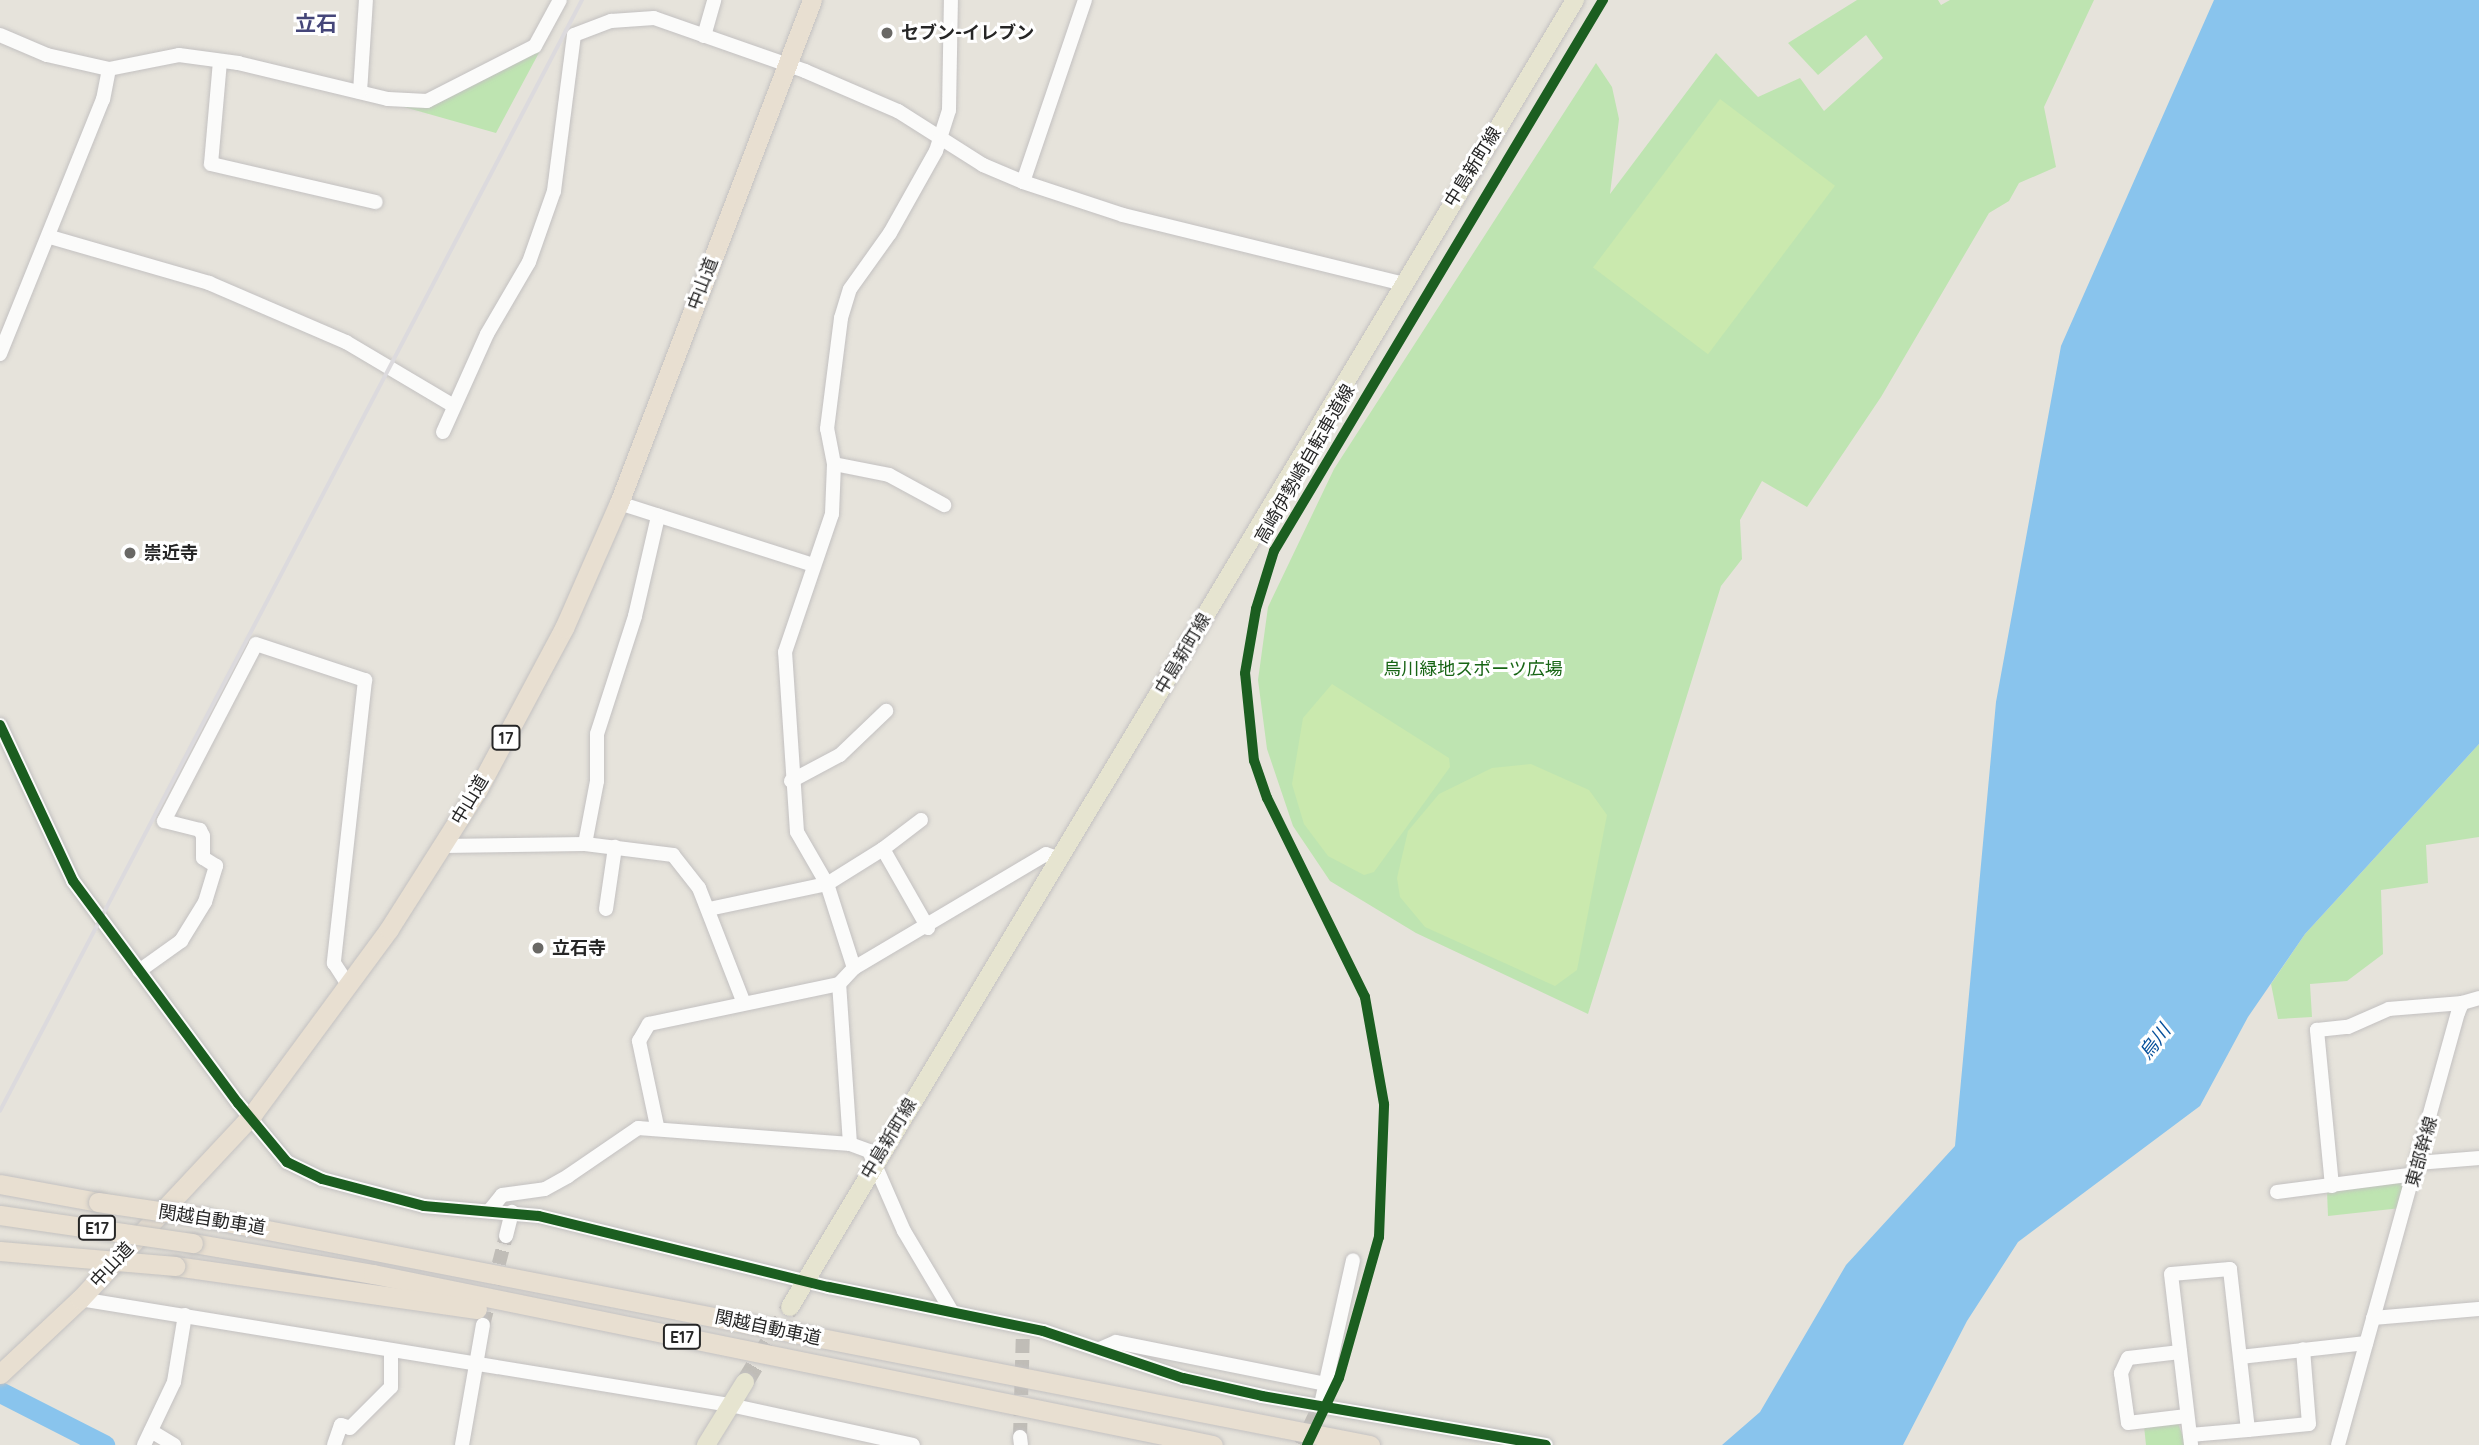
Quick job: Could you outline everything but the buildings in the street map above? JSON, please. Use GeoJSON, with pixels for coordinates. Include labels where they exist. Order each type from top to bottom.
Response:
{"type":"FeatureCollection","features":[{"type":"Feature","properties":{"kind":"highway","name":"中山道"},"geometry":{"type":"LineString","coordinates":[[7,1368],[80,1299],[252,1115],[349,986],[443,846],[538,678],[618,503],[811,0]]}},
{"type":"Feature","properties":{"kind":"highway","name":"関越自動車道"},"geometry":{"type":"LineString","coordinates":[[0,1186],[206,1219],[1370,1445]]}},
{"type":"Feature","properties":{"kind":"highway","name":"関越自動車道"},"geometry":{"type":"LineString","coordinates":[[0,1215],[193,1243],[373,1274],[1213,1445]]}},
{"type":"Feature","properties":{"kind":"highway"},"geometry":{"type":"LineString","coordinates":[[0,1251],[176,1266],[440,1302],[961,1404],[1170,1437]]}},
{"type":"Feature","properties":{"kind":"main road","name":"中島新町線"},"geometry":{"type":"LineString","coordinates":[[790,1307],[1057,858],[1286,484],[1400,283],[1575,0]]}},
{"type":"Feature","properties":{"kind":"main road"},"geometry":{"type":"LineString","coordinates":[[706,1445],[745,1382]]}},
{"type":"Feature","properties":{"kind":"street"},"geometry":{"type":"LineString","coordinates":[[360,92],[366,0]]}},
{"type":"Feature","properties":{"kind":"street"},"geometry":{"type":"LineString","coordinates":[[0,35],[47,55],[109,69],[179,55],[220,61],[360,92],[427,101],[534,46],[551,21],[560,0]]}},
{"type":"Feature","properties":{"kind":"street"},"geometry":{"type":"LineString","coordinates":[[704,36],[714,0]]}},
{"type":"Feature","properties":{"kind":"street"},"geometry":{"type":"LineString","coordinates":[[854,968],[827,884],[797,832],[791,781],[785,652],[832,514],[834,464],[828,413],[845,303],[890,233],[940,138],[949,110],[951,0]]}},
{"type":"Feature","properties":{"kind":"street"},"geometry":{"type":"LineString","coordinates":[[1023,182],[1084,0]]}},
{"type":"Feature","properties":{"kind":"street"},"geometry":{"type":"LineString","coordinates":[[551,21],[574,35],[637,17],[704,36],[787,65],[898,111],[940,138],[1023,182],[1123,215],[1400,283]]}},
{"type":"Feature","properties":{"kind":"street"},"geometry":{"type":"LineString","coordinates":[[443,432],[452,405],[528,262],[554,191],[574,35]]}},
{"type":"Feature","properties":{"kind":"street"},"geometry":{"type":"LineString","coordinates":[[220,61],[211,164],[376,202]]}},
{"type":"Feature","properties":{"kind":"street"},"geometry":{"type":"LineString","coordinates":[[0,354],[50,237],[103,99],[109,69]]}},
{"type":"Feature","properties":{"kind":"street"},"geometry":{"type":"LineString","coordinates":[[50,237],[209,283],[346,342],[452,405]]}},
{"type":"Feature","properties":{"kind":"street"},"geometry":{"type":"LineString","coordinates":[[834,464],[889,475],[944,505]]}},
{"type":"Feature","properties":{"kind":"street"},"geometry":{"type":"LineString","coordinates":[[618,503],[813,565]]}},
{"type":"Feature","properties":{"kind":"street"},"geometry":{"type":"LineString","coordinates":[[585,844],[597,780],[597,734],[635,615],[658,516]]}},
{"type":"Feature","properties":{"kind":"street"},"geometry":{"type":"LineString","coordinates":[[139,971],[181,941],[205,902],[216,866],[203,858],[203,836],[200,830],[164,821],[256,644],[366,680],[334,963],[349,986]]}},
{"type":"Feature","properties":{"kind":"street"},"geometry":{"type":"LineString","coordinates":[[791,781],[840,755],[886,711]]}},
{"type":"Feature","properties":{"kind":"street"},"geometry":{"type":"LineString","coordinates":[[0,725],[74,881],[139,971],[287,1162],[322,1179],[424,1206],[512,1212],[806,1281],[952,1312],[1100,1349],[1183,1378],[1353,1414],[1546,1445]]}},
{"type":"Feature","properties":{"kind":"street"},"geometry":{"type":"LineString","coordinates":[[709,909],[827,884],[883,849],[921,820]]}},
{"type":"Feature","properties":{"kind":"street"},"geometry":{"type":"LineString","coordinates":[[443,846],[585,844],[673,855],[686,866],[709,909],[743,1001]]}},
{"type":"Feature","properties":{"kind":"street"},"geometry":{"type":"LineString","coordinates":[[606,909],[615,848]]}},
{"type":"Feature","properties":{"kind":"street"},"geometry":{"type":"LineString","coordinates":[[883,849],[928,928]]}},
{"type":"Feature","properties":{"kind":"street"},"geometry":{"type":"LineString","coordinates":[[657,1126],[639,1041],[649,1024],[743,1001],[839,984],[854,968],[928,928],[1046,854],[1057,858]]}},
{"type":"Feature","properties":{"kind":"street"},"geometry":{"type":"LineString","coordinates":[[839,984],[850,1144]]}},
{"type":"Feature","properties":{"kind":"street"},"geometry":{"type":"LineString","coordinates":[[2332,1186],[2317,1030],[2348,1027],[2389,1009],[2462,1003],[2479,998]]}},
{"type":"Feature","properties":{"kind":"street","name":"東部幹線"},"geometry":{"type":"LineString","coordinates":[[2338,1445],[2462,1003]]}},
{"type":"Feature","properties":{"kind":"street"},"geometry":{"type":"LineString","coordinates":[[490,1210],[502,1195],[537,1191],[568,1176],[621,1135],[657,1126],[850,1144],[869,1151],[904,1231],[952,1312]]}},
{"type":"Feature","properties":{"kind":"street"},"geometry":{"type":"LineString","coordinates":[[2277,1192],[2332,1186],[2479,1158]]}},
{"type":"Feature","properties":{"kind":"street"},"geometry":{"type":"LineString","coordinates":[[506,1236],[512,1212]]}},
{"type":"Feature","properties":{"kind":"street"},"geometry":{"type":"LineString","coordinates":[[1322,1400],[1353,1261]]}},
{"type":"Feature","properties":{"kind":"street"},"geometry":{"type":"LineString","coordinates":[[2248,1430],[2230,1269],[2171,1274],[2190,1440],[2248,1430],[2309,1424],[2303,1349]]}},
{"type":"Feature","properties":{"kind":"street"},"geometry":{"type":"LineString","coordinates":[[80,1299],[730,1405],[913,1445]]}},
{"type":"Feature","properties":{"kind":"street"},"geometry":{"type":"LineString","coordinates":[[2374,1318],[2479,1309]]}},
{"type":"Feature","properties":{"kind":"street"},"geometry":{"type":"LineString","coordinates":[[174,1445],[148,1437],[174,1382],[185,1315]]}},
{"type":"Feature","properties":{"kind":"street"},"geometry":{"type":"LineString","coordinates":[[462,1445],[479,1365],[483,1325]]}},
{"type":"Feature","properties":{"kind":"street"},"geometry":{"type":"LineString","coordinates":[[1100,1349],[1116,1342],[1326,1384]]}},
{"type":"Feature","properties":{"kind":"street"},"geometry":{"type":"LineString","coordinates":[[2240,1357],[2366,1343]]}},
{"type":"Feature","properties":{"kind":"street"},"geometry":{"type":"LineString","coordinates":[[334,1445],[341,1425],[350,1428],[391,1387],[391,1350]]}},
{"type":"Feature","properties":{"kind":"street"},"geometry":{"type":"LineString","coordinates":[[2180,1352],[2128,1358],[2122,1373],[2128,1423],[2188,1416]]}},
{"type":"Feature","properties":{"kind":"green space","name":"烏川緑地スポーツ広場"},"geometry":{"type":"Polygon","coordinates":[[[1857,0],[1938,0],[1941,5],[1950,0],[2094,0],[2044,107],[2056,167],[2019,183],[2009,201],[1989,213],[1881,397],[1807,507],[1762,481],[1740,520],[1742,559],[1721,586],[1588,1014],[1416,933],[1330,881],[1293,826],[1267,749],[1258,680],[1268,607],[1334,469],[1596,63],[1612,87],[1619,119],[1610,194],[1716,53],[1758,97],[1800,78],[1824,111],[1883,58],[1866,35],[1818,75],[1788,43],[1857,0]]]}},
{"type":"Feature","properties":{"kind":"green space"},"geometry":{"type":"Polygon","coordinates":[[[542,47],[496,133],[404,107],[415,106],[542,47]]]}},
{"type":"Feature","properties":{"kind":"green space"},"geometry":{"type":"Polygon","coordinates":[[[1720,99],[1835,186],[1708,354],[1593,268],[1720,99]]]}},
{"type":"Feature","properties":{"kind":"green space"},"geometry":{"type":"Polygon","coordinates":[[[1332,684],[1449,758],[1450,767],[1374,872],[1364,875],[1328,856],[1304,824],[1292,784],[1303,718],[1332,684]]]}},
{"type":"Feature","properties":{"kind":"green space"},"geometry":{"type":"Polygon","coordinates":[[[2479,744],[2479,837],[2426,845],[2428,883],[2381,890],[2383,954],[2347,981],[2310,984],[2312,1017],[2278,1019],[2271,984],[2305,934],[2479,744]]]}},
{"type":"Feature","properties":{"kind":"green space"},"geometry":{"type":"Polygon","coordinates":[[[1531,764],[1589,790],[1607,815],[1577,970],[1555,986],[1425,927],[1400,897],[1397,878],[1408,831],[1439,794],[1492,768],[1531,764]]]}},
{"type":"Feature","properties":{"kind":"green space"},"geometry":{"type":"Polygon","coordinates":[[[2410,1178],[2401,1208],[2328,1216],[2327,1191],[2410,1178]]]}},
{"type":"Feature","properties":{"kind":"green space"},"geometry":{"type":"Polygon","coordinates":[[[2178,1423],[2186,1445],[2146,1445],[2144,1426],[2178,1423]]]}},
{"type":"Feature","properties":{"kind":"water","name":"烏川"},"geometry":{"type":"Polygon","coordinates":[[[2214,0],[2479,0],[2479,744],[2305,934],[2248,1017],[2200,1106],[2018,1242],[1967,1321],[1903,1445],[1722,1445],[1760,1412],[1846,1265],[1955,1146],[1996,702],[2061,346],[2214,0]]]}},
{"type":"Feature","properties":{"kind":"waterway"},"geometry":{"type":"LineString","coordinates":[[0,1392],[104,1445]]}},
{"type":"Feature","properties":{"kind":"tunnel"},"geometry":{"type":"LineString","coordinates":[[483,1325],[506,1236]]}},
{"type":"Feature","properties":{"kind":"tunnel"},"geometry":{"type":"LineString","coordinates":[[745,1382],[790,1307]]}},
{"type":"Feature","properties":{"kind":"tunnel"},"geometry":{"type":"LineString","coordinates":[[1020,1437],[1023,1327]]}},
{"type":"Feature","properties":{"kind":"tunnel"},"geometry":{"type":"LineString","coordinates":[[1301,1445],[1322,1400]]}},
{"type":"Feature","properties":{"kind":"railway"},"geometry":{"type":"LineString","coordinates":[[0,1111],[582,0]]}},
{"type":"Feature","properties":{"kind":"cycle path","name":"高崎伊勢崎自転車道線"},"geometry":{"type":"LineString","coordinates":[[1307,1445],[1339,1378],[1379,1237],[1384,1104],[1365,997],[1267,798],[1254,761],[1245,673],[1256,609],[1274,551],[1603,0]]}},
{"type":"Feature","properties":{"kind":"cycle path"},"geometry":{"type":"LineString","coordinates":[[0,725],[73,881],[238,1103],[287,1162],[322,1179],[424,1206],[539,1216],[829,1287],[1043,1331],[1183,1378],[1262,1396],[1546,1445]]}},
{"type":"Feature","properties":{"kind":"place","name":"セブン-イレブン"},"geometry":{"type":"Point","coordinates":[887,33]}},
{"type":"Feature","properties":{"kind":"place","name":"崇近寺"},"geometry":{"type":"Point","coordinates":[130,553]}},
{"type":"Feature","properties":{"kind":"place","name":"立石寺"},"geometry":{"type":"Point","coordinates":[538,948]}},
{"type":"Feature","properties":{"kind":"district","name":"立石"},"geometry":{"type":"Point","coordinates":[316,23]}}]}
